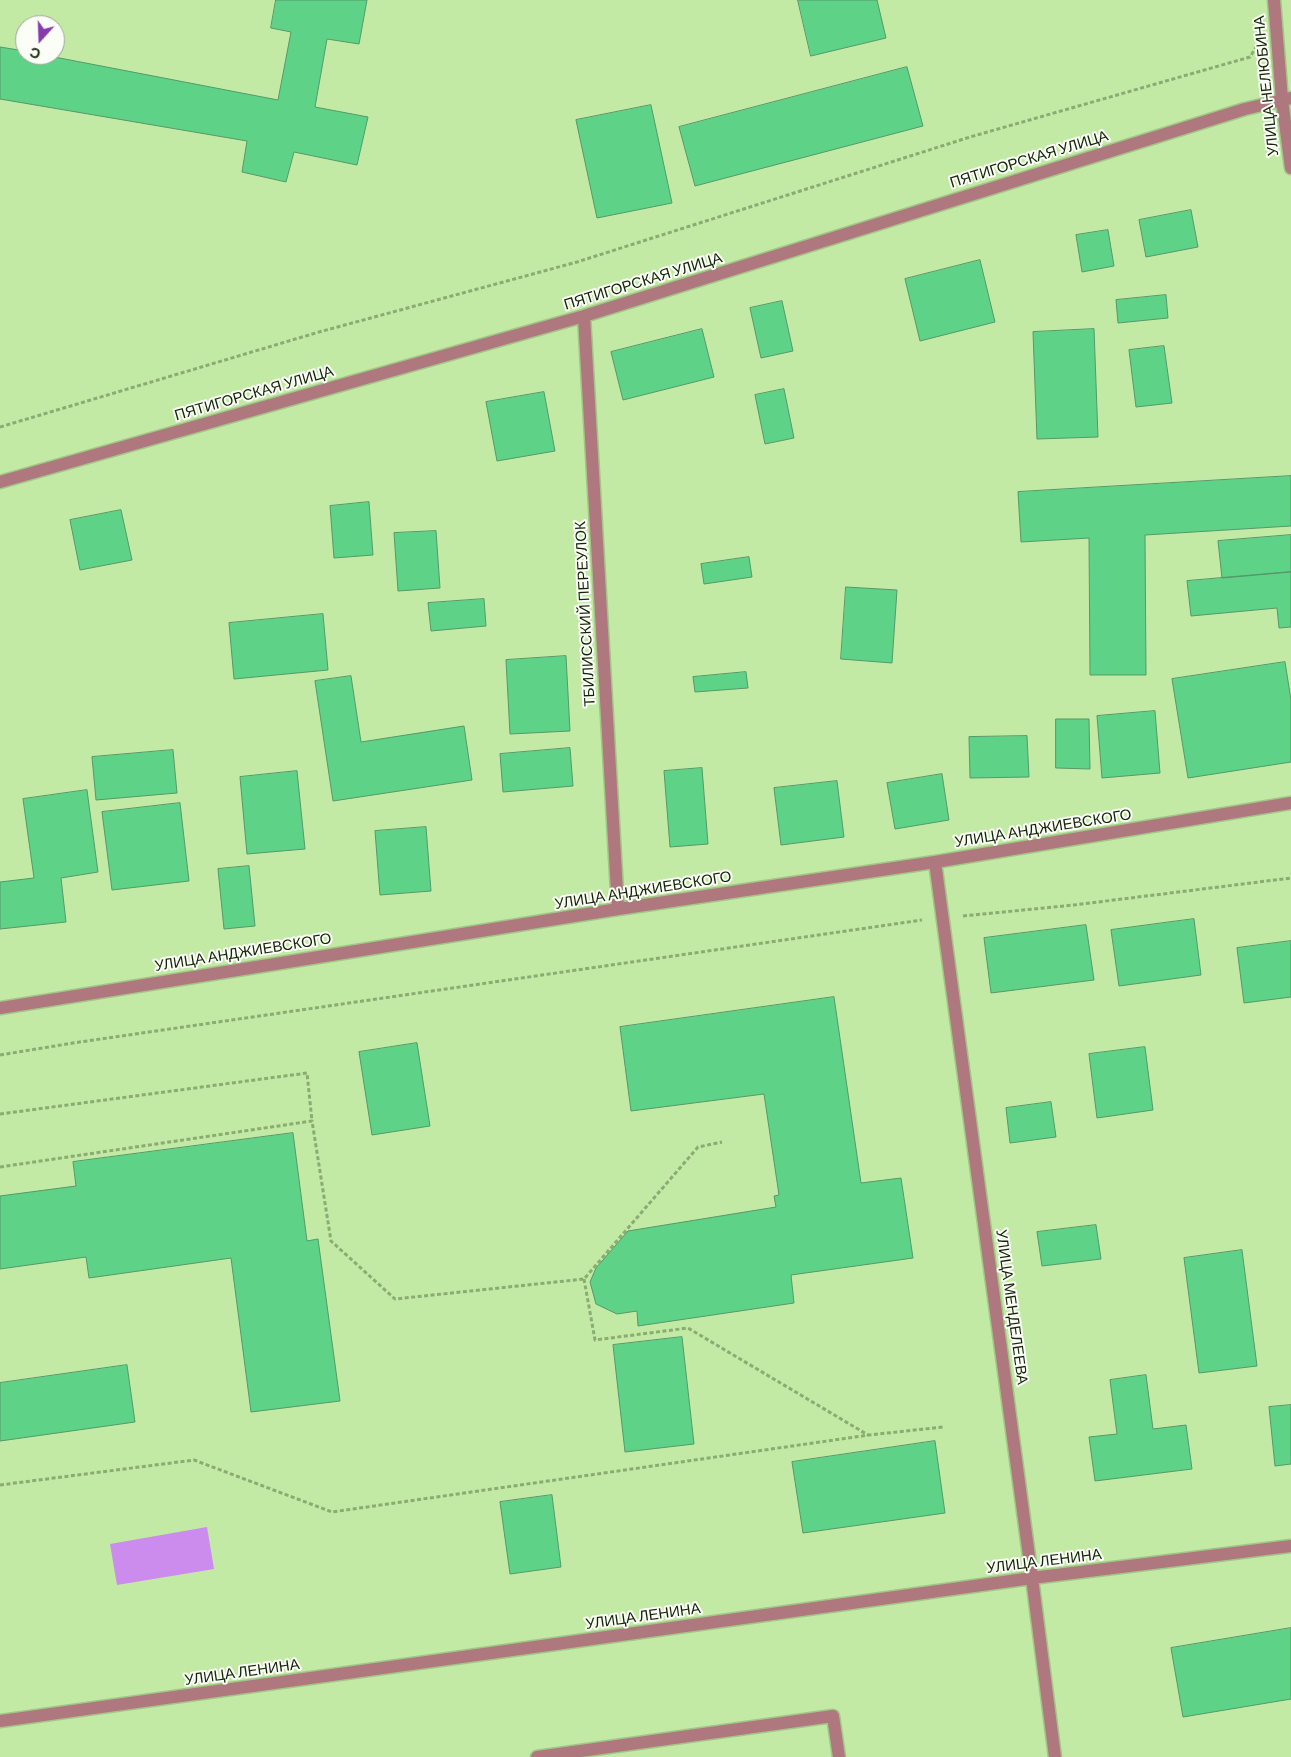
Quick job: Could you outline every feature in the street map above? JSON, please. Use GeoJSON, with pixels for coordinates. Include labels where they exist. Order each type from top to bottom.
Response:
{"type":"FeatureCollection","features":[{"type":"Feature","properties":{"kind":"street","name":"УЛИЦА НЕЛЮБИНА"},"geometry":{"type":"LineString","coordinates":[[1274,0],[1274,16],[1286,99],[1291,168]]}},
{"type":"Feature","properties":{"kind":"street","name":"ПЯТИГОРСКАЯ УЛИЦА"},"geometry":{"type":"LineString","coordinates":[[0,482],[584,316],[1245,108],[1286,99]]}},
{"type":"Feature","properties":{"kind":"street","name":"ТБИЛИССКИЙ ПЕРЕУЛОК"},"geometry":{"type":"LineString","coordinates":[[584,316],[618,910]]}},
{"type":"Feature","properties":{"kind":"street","name":"УЛИЦА АНДЖИЕВСКОГО"},"geometry":{"type":"LineString","coordinates":[[0,1008],[935,862],[1291,803]]}},
{"type":"Feature","properties":{"kind":"street","name":"УЛИЦА МЕНДЕЛЕЕВА"},"geometry":{"type":"LineString","coordinates":[[935,862],[1055,1757]]}},
{"type":"Feature","properties":{"kind":"street","name":"УЛИЦА ЛЕНИНА"},"geometry":{"type":"LineString","coordinates":[[0,1722],[1032,1578],[1291,1546]]}},
{"type":"Feature","properties":{"kind":"street"},"geometry":{"type":"LineString","coordinates":[[537,1757],[833,1716],[839,1757]]}},
{"type":"Feature","properties":{"kind":"path"},"geometry":{"type":"LineString","coordinates":[[0,427],[319,332],[577,262],[970,137],[1250,57],[1274,16]]}},
{"type":"Feature","properties":{"kind":"path"},"geometry":{"type":"LineString","coordinates":[[0,1055],[503,980],[943,918],[1074,905],[1291,878]]}},
{"type":"Feature","properties":{"kind":"path"},"geometry":{"type":"LineString","coordinates":[[0,1114],[308,1073],[312,1121],[331,1241],[395,1299],[584,1280],[698,1147],[722,1142]]}},
{"type":"Feature","properties":{"kind":"path"},"geometry":{"type":"LineString","coordinates":[[0,1167],[312,1121]]}},
{"type":"Feature","properties":{"kind":"path"},"geometry":{"type":"LineString","coordinates":[[584,1280],[595,1340],[688,1328],[869,1435]]}},
{"type":"Feature","properties":{"kind":"path"},"geometry":{"type":"LineString","coordinates":[[0,1485],[194,1460],[332,1512],[869,1435],[943,1427]]}},
{"type":"Feature","properties":{"kind":"shaded area"},"geometry":{"type":"Polygon","coordinates":[[[207,1527],[214,1569],[117,1585],[110,1544],[207,1527]]]}},
{"type":"Feature","properties":{"kind":"building"},"geometry":{"type":"Polygon","coordinates":[[[276,0],[367,0],[359,44],[327,39],[315,107],[368,117],[357,165],[294,152],[286,182],[242,172],[247,141],[0,99],[0,47],[15,49],[15,65],[65,65],[65,59],[278,100],[291,32],[271,28],[276,0]]]}},
{"type":"Feature","properties":{"kind":"building"},"geometry":{"type":"Polygon","coordinates":[[[798,0],[877,0],[886,38],[811,56],[798,0]]]}},
{"type":"Feature","properties":{"kind":"building"},"geometry":{"type":"Polygon","coordinates":[[[907,67],[923,126],[695,186],[679,127],[907,67]]]}},
{"type":"Feature","properties":{"kind":"building"},"geometry":{"type":"Polygon","coordinates":[[[651,105],[672,203],[597,218],[576,120],[651,105]]]}},
{"type":"Feature","properties":{"kind":"building"},"geometry":{"type":"Polygon","coordinates":[[[1191,210],[1198,247],[1146,257],[1139,220],[1191,210]]]}},
{"type":"Feature","properties":{"kind":"building"},"geometry":{"type":"Polygon","coordinates":[[[1108,230],[1114,266],[1082,272],[1076,235],[1108,230]]]}},
{"type":"Feature","properties":{"kind":"building"},"geometry":{"type":"Polygon","coordinates":[[[980,260],[995,322],[920,341],[905,279],[980,260]]]}},
{"type":"Feature","properties":{"kind":"building"},"geometry":{"type":"Polygon","coordinates":[[[1166,295],[1168,318],[1118,323],[1116,300],[1166,295]]]}},
{"type":"Feature","properties":{"kind":"building"},"geometry":{"type":"Polygon","coordinates":[[[782,301],[793,351],[761,358],[750,308],[782,301]]]}},
{"type":"Feature","properties":{"kind":"building"},"geometry":{"type":"Polygon","coordinates":[[[702,329],[714,377],[623,400],[611,352],[702,329]]]}},
{"type":"Feature","properties":{"kind":"building"},"geometry":{"type":"Polygon","coordinates":[[[1094,329],[1098,437],[1037,439],[1033,332],[1094,329]]]}},
{"type":"Feature","properties":{"kind":"building"},"geometry":{"type":"Polygon","coordinates":[[[1164,346],[1172,403],[1136,407],[1129,350],[1164,346]]]}},
{"type":"Feature","properties":{"kind":"building"},"geometry":{"type":"Polygon","coordinates":[[[784,389],[794,438],[765,444],[755,395],[784,389]]]}},
{"type":"Feature","properties":{"kind":"building"},"geometry":{"type":"Polygon","coordinates":[[[544,392],[555,451],[497,461],[486,402],[544,392]]]}},
{"type":"Feature","properties":{"kind":"building"},"geometry":{"type":"Polygon","coordinates":[[[1291,476],[1291,526],[1145,535],[1146,675],[1090,675],[1089,538],[1021,542],[1018,492],[1291,476]]]}},
{"type":"Feature","properties":{"kind":"building"},"geometry":{"type":"Polygon","coordinates":[[[369,502],[373,555],[334,558],[330,506],[369,502]]]}},
{"type":"Feature","properties":{"kind":"building"},"geometry":{"type":"Polygon","coordinates":[[[121,510],[132,560],[80,570],[70,520],[121,510]]]}},
{"type":"Feature","properties":{"kind":"building"},"geometry":{"type":"Polygon","coordinates":[[[436,531],[440,588],[398,591],[394,533],[436,531]]]}},
{"type":"Feature","properties":{"kind":"building"},"geometry":{"type":"Polygon","coordinates":[[[1291,535],[1291,572],[1222,578],[1218,541],[1291,535]]]}},
{"type":"Feature","properties":{"kind":"building"},"geometry":{"type":"Polygon","coordinates":[[[749,557],[752,577],[704,584],[701,564],[749,557]]]}},
{"type":"Feature","properties":{"kind":"building"},"geometry":{"type":"Polygon","coordinates":[[[1291,572],[1291,627],[1279,628],[1277,608],[1191,616],[1187,581],[1291,572]]]}},
{"type":"Feature","properties":{"kind":"building"},"geometry":{"type":"Polygon","coordinates":[[[846,587],[897,590],[892,663],[841,659],[846,587]]]}},
{"type":"Feature","properties":{"kind":"building"},"geometry":{"type":"Polygon","coordinates":[[[484,599],[486,626],[431,631],[428,603],[484,599]]]}},
{"type":"Feature","properties":{"kind":"building"},"geometry":{"type":"Polygon","coordinates":[[[323,614],[328,670],[234,679],[229,623],[323,614]]]}},
{"type":"Feature","properties":{"kind":"building"},"geometry":{"type":"Polygon","coordinates":[[[566,656],[570,731],[510,734],[506,660],[566,656]]]}},
{"type":"Feature","properties":{"kind":"building"},"geometry":{"type":"Polygon","coordinates":[[[1285,662],[1291,700],[1291,762],[1188,778],[1172,679],[1285,662]]]}},
{"type":"Feature","properties":{"kind":"building"},"geometry":{"type":"Polygon","coordinates":[[[746,672],[748,688],[695,692],[693,677],[746,672]]]}},
{"type":"Feature","properties":{"kind":"building"},"geometry":{"type":"Polygon","coordinates":[[[351,676],[361,742],[464,726],[472,780],[333,801],[315,681],[351,676]]]}},
{"type":"Feature","properties":{"kind":"building"},"geometry":{"type":"Polygon","coordinates":[[[1155,711],[1160,773],[1102,778],[1097,716],[1155,711]]]}},
{"type":"Feature","properties":{"kind":"building"},"geometry":{"type":"Polygon","coordinates":[[[1056,719],[1089,719],[1090,769],[1056,768],[1056,719]]]}},
{"type":"Feature","properties":{"kind":"building"},"geometry":{"type":"Polygon","coordinates":[[[1027,736],[1029,777],[970,778],[969,737],[1027,736]]]}},
{"type":"Feature","properties":{"kind":"building"},"geometry":{"type":"Polygon","coordinates":[[[570,748],[573,786],[503,792],[500,754],[570,748]]]}},
{"type":"Feature","properties":{"kind":"building"},"geometry":{"type":"Polygon","coordinates":[[[173,750],[177,793],[96,800],[92,757],[173,750]]]}},
{"type":"Feature","properties":{"kind":"building"},"geometry":{"type":"Polygon","coordinates":[[[702,768],[708,844],[670,847],[664,771],[702,768]]]}},
{"type":"Feature","properties":{"kind":"building"},"geometry":{"type":"Polygon","coordinates":[[[297,771],[305,849],[247,854],[240,777],[297,771]]]}},
{"type":"Feature","properties":{"kind":"building"},"geometry":{"type":"Polygon","coordinates":[[[942,774],[949,820],[895,829],[887,783],[942,774]]]}},
{"type":"Feature","properties":{"kind":"building"},"geometry":{"type":"Polygon","coordinates":[[[837,781],[844,837],[781,845],[774,788],[837,781]]]}},
{"type":"Feature","properties":{"kind":"building"},"geometry":{"type":"Polygon","coordinates":[[[87,790],[98,872],[61,878],[66,922],[0,929],[0,882],[34,878],[23,799],[87,790]]]}},
{"type":"Feature","properties":{"kind":"building"},"geometry":{"type":"Polygon","coordinates":[[[180,803],[189,881],[112,890],[102,812],[180,803]]]}},
{"type":"Feature","properties":{"kind":"building"},"geometry":{"type":"Polygon","coordinates":[[[426,827],[431,891],[380,895],[375,831],[426,827]]]}},
{"type":"Feature","properties":{"kind":"building"},"geometry":{"type":"Polygon","coordinates":[[[249,866],[255,926],[224,929],[218,869],[249,866]]]}},
{"type":"Feature","properties":{"kind":"building"},"geometry":{"type":"Polygon","coordinates":[[[1194,919],[1201,975],[1119,986],[1111,930],[1194,919]]]}},
{"type":"Feature","properties":{"kind":"building"},"geometry":{"type":"Polygon","coordinates":[[[1086,925],[1094,980],[991,993],[984,938],[1086,925]]]}},
{"type":"Feature","properties":{"kind":"building"},"geometry":{"type":"Polygon","coordinates":[[[1291,941],[1291,997],[1244,1003],[1237,948],[1291,941]]]}},
{"type":"Feature","properties":{"kind":"building"},"geometry":{"type":"Polygon","coordinates":[[[834,997],[861,1183],[901,1178],[913,1258],[791,1275],[794,1303],[638,1326],[637,1311],[617,1314],[596,1304],[590,1282],[596,1268],[628,1231],[776,1207],[774,1196],[779,1195],[764,1094],[631,1111],[620,1027],[834,997]]]}},
{"type":"Feature","properties":{"kind":"building"},"geometry":{"type":"Polygon","coordinates":[[[417,1043],[430,1126],[372,1135],[359,1052],[417,1043]]]}},
{"type":"Feature","properties":{"kind":"building"},"geometry":{"type":"Polygon","coordinates":[[[1145,1047],[1153,1110],[1097,1118],[1089,1054],[1145,1047]]]}},
{"type":"Feature","properties":{"kind":"building"},"geometry":{"type":"Polygon","coordinates":[[[1051,1102],[1056,1137],[1010,1143],[1006,1108],[1051,1102]]]}},
{"type":"Feature","properties":{"kind":"building"},"geometry":{"type":"Polygon","coordinates":[[[293,1133],[307,1241],[318,1239],[340,1401],[251,1412],[231,1258],[89,1278],[86,1257],[0,1269],[0,1196],[76,1186],[73,1162],[293,1133]]]}},
{"type":"Feature","properties":{"kind":"building"},"geometry":{"type":"Polygon","coordinates":[[[1096,1225],[1101,1259],[1042,1266],[1037,1232],[1096,1225]]]}},
{"type":"Feature","properties":{"kind":"building"},"geometry":{"type":"Polygon","coordinates":[[[1242,1250],[1257,1366],[1199,1373],[1184,1258],[1242,1250]]]}},
{"type":"Feature","properties":{"kind":"building"},"geometry":{"type":"Polygon","coordinates":[[[682,1337],[694,1444],[625,1452],[613,1345],[682,1337]]]}},
{"type":"Feature","properties":{"kind":"building"},"geometry":{"type":"Polygon","coordinates":[[[127,1365],[135,1422],[0,1441],[0,1383],[127,1365]]]}},
{"type":"Feature","properties":{"kind":"building"},"geometry":{"type":"Polygon","coordinates":[[[1146,1375],[1153,1429],[1186,1425],[1192,1469],[1095,1481],[1089,1437],[1117,1434],[1110,1380],[1146,1375]]]}},
{"type":"Feature","properties":{"kind":"building"},"geometry":{"type":"Polygon","coordinates":[[[1291,1405],[1291,1464],[1275,1466],[1269,1407],[1291,1405]]]}},
{"type":"Feature","properties":{"kind":"building"},"geometry":{"type":"Polygon","coordinates":[[[935,1441],[945,1513],[803,1533],[792,1462],[935,1441]]]}},
{"type":"Feature","properties":{"kind":"building"},"geometry":{"type":"Polygon","coordinates":[[[552,1495],[561,1567],[510,1574],[500,1502],[552,1495]]]}},
{"type":"Feature","properties":{"kind":"building"},"geometry":{"type":"Polygon","coordinates":[[[1291,1628],[1291,1699],[1183,1717],[1171,1648],[1291,1628]]]}}]}
